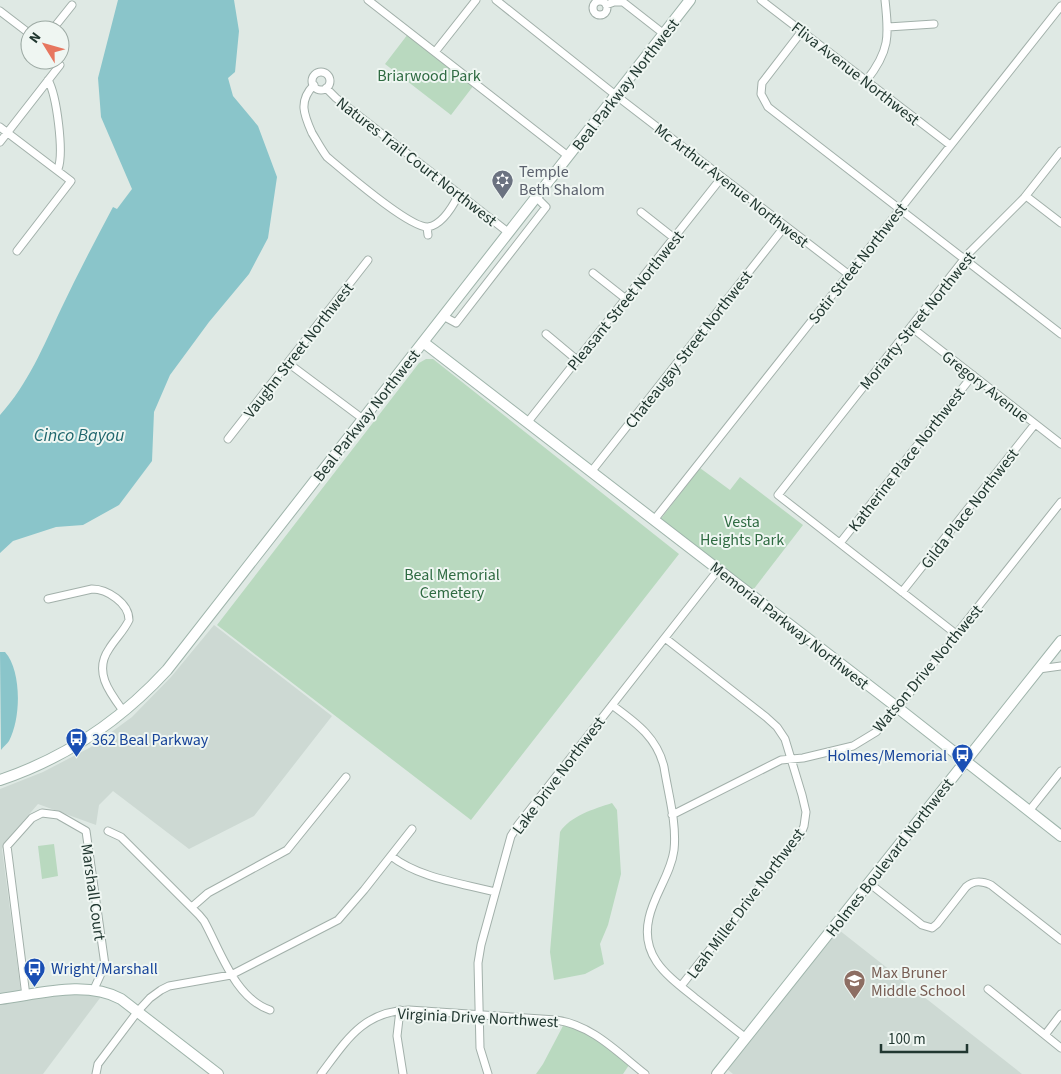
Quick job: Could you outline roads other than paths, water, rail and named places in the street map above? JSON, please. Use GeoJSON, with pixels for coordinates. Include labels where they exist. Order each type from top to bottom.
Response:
{"type":"FeatureCollection","features":[{"type":"Feature","properties":{"kind":"street"},"geometry":{"type":"LineString","coordinates":[[368,0],[568,156]]}},
{"type":"Feature","properties":{"kind":"street"},"geometry":{"type":"LineString","coordinates":[[435,52],[476,0]]}},
{"type":"Feature","properties":{"kind":"street","name":"Mc Arthur Avenue Northwest"},"geometry":{"type":"LineString","coordinates":[[496,0],[848,274]]}},
{"type":"Feature","properties":{"kind":"street","name":"Beal Parkway Northwest"},"geometry":{"type":"LineString","coordinates":[[0,780],[33,768],[70,749],[124,712],[167,670],[690,0]]}},
{"type":"Feature","properties":{"kind":"street","name":"Fliva Avenue Northwest"},"geometry":{"type":"LineString","coordinates":[[761,0],[950,145]]}},
{"type":"Feature","properties":{"kind":"street"},"geometry":{"type":"LineString","coordinates":[[866,81],[876,69],[888,39],[885,0]]}},
{"type":"Feature","properties":{"kind":"street"},"geometry":{"type":"LineString","coordinates":[[1058,0],[1061,4]]}},
{"type":"Feature","properties":{"kind":"street"},"geometry":{"type":"LineString","coordinates":[[606,5],[614,2],[623,2],[664,34]]}},
{"type":"Feature","properties":{"kind":"street","name":"Sotir Street Northwest"},"geometry":{"type":"LineString","coordinates":[[654,520],[1061,4]]}},
{"type":"Feature","properties":{"kind":"street"},"geometry":{"type":"LineString","coordinates":[[60,20],[72,5]]}},
{"type":"Feature","properties":{"kind":"street"},"geometry":{"type":"LineString","coordinates":[[0,11],[20,26]]}},
{"type":"Feature","properties":{"kind":"street"},"geometry":{"type":"LineString","coordinates":[[888,27],[934,24]]}},
{"type":"Feature","properties":{"kind":"street"},"geometry":{"type":"LineString","coordinates":[[802,31],[762,83],[761,94],[768,106],[1061,334]]}},
{"type":"Feature","properties":{"kind":"street"},"geometry":{"type":"LineString","coordinates":[[0,142],[56,70]]}},
{"type":"Feature","properties":{"kind":"street","name":"Natures Trail Court Northwest"},"geometry":{"type":"LineString","coordinates":[[324,72],[330,79],[330,83],[326,88],[319,90],[314,85],[313,79],[317,73],[324,72]]}},
{"type":"Feature","properties":{"kind":"street"},"geometry":{"type":"LineString","coordinates":[[48,80],[54,92],[58,122],[61,159],[58,169]]}},
{"type":"Feature","properties":{"kind":"street"},"geometry":{"type":"LineString","coordinates":[[314,85],[306,94],[303,107],[304,116],[321,150],[327,157],[404,218],[427,231],[444,217],[459,194]]}},
{"type":"Feature","properties":{"kind":"street","name":"Natures Trail Court Northwest"},"geometry":{"type":"LineString","coordinates":[[326,88],[509,232]]}},
{"type":"Feature","properties":{"kind":"street"},"geometry":{"type":"LineString","coordinates":[[0,126],[72,181],[17,251]]}},
{"type":"Feature","properties":{"kind":"street","name":"Moriarty Street Northwest"},"geometry":{"type":"LineString","coordinates":[[840,543],[778,495],[965,259],[1026,196],[1061,150]]}},
{"type":"Feature","properties":{"kind":"street","name":"Pleasant Street Northwest"},"geometry":{"type":"LineString","coordinates":[[527,423],[722,177]]}},
{"type":"Feature","properties":{"kind":"street"},"geometry":{"type":"LineString","coordinates":[[1026,196],[1061,223]]}},
{"type":"Feature","properties":{"kind":"street"},"geometry":{"type":"LineString","coordinates":[[443,316],[456,323],[546,207],[536,197]]}},
{"type":"Feature","properties":{"kind":"street"},"geometry":{"type":"LineString","coordinates":[[641,212],[674,238]]}},
{"type":"Feature","properties":{"kind":"street","name":"Chateaugay Street Northwest"},"geometry":{"type":"LineString","coordinates":[[591,472],[785,226]]}},
{"type":"Feature","properties":{"kind":"street","name":"Vaughn Street Northwest"},"geometry":{"type":"LineString","coordinates":[[228,439],[368,260]]}},
{"type":"Feature","properties":{"kind":"street"},"geometry":{"type":"LineString","coordinates":[[593,273],[626,299]]}},
{"type":"Feature","properties":{"kind":"street","name":"Gregory Avenue"},"geometry":{"type":"LineString","coordinates":[[911,327],[1061,444]]}},
{"type":"Feature","properties":{"kind":"street"},"geometry":{"type":"LineString","coordinates":[[546,334],[577,360]]}},
{"type":"Feature","properties":{"kind":"street","name":"Memorial Parkway Northwest"},"geometry":{"type":"LineString","coordinates":[[423,342],[1061,836]]}},
{"type":"Feature","properties":{"kind":"street"},"geometry":{"type":"LineString","coordinates":[[288,363],[362,420]]}},
{"type":"Feature","properties":{"kind":"street","name":"Katherine Place Northwest"},"geometry":{"type":"LineString","coordinates":[[840,543],[973,375]]}},
{"type":"Feature","properties":{"kind":"street","name":"Gilda Place Northwest"},"geometry":{"type":"LineString","coordinates":[[902,592],[1035,424]]}},
{"type":"Feature","properties":{"kind":"street","name":"Watson Drive Northwest"},"geometry":{"type":"LineString","coordinates":[[672,815],[782,760],[841,750],[861,742],[880,728],[898,708],[1061,502]]}},
{"type":"Feature","properties":{"kind":"street"},"geometry":{"type":"LineString","coordinates":[[840,543],[956,634]]}},
{"type":"Feature","properties":{"kind":"street","name":"Lake Drive Northwest"},"geometry":{"type":"LineString","coordinates":[[488,1074],[480,1048],[479,958],[509,841],[518,825],[718,570]]}},
{"type":"Feature","properties":{"kind":"street"},"geometry":{"type":"LineString","coordinates":[[48,599],[99,589],[108,593],[128,611],[129,620],[105,655],[102,670],[108,690],[124,712]]}},
{"type":"Feature","properties":{"kind":"street","name":"Leah Miller Drive Northwest"},"geometry":{"type":"LineString","coordinates":[[664,638],[772,722],[785,739],[806,812],[802,831],[681,986]]}},
{"type":"Feature","properties":{"kind":"street","name":"Holmes Boulevard Northwest"},"geometry":{"type":"LineString","coordinates":[[717,1074],[1061,641]]}},
{"type":"Feature","properties":{"kind":"street"},"geometry":{"type":"LineString","coordinates":[[1039,669],[1061,666]]}},
{"type":"Feature","properties":{"kind":"street"},"geometry":{"type":"LineString","coordinates":[[612,705],[644,730],[654,742],[662,759],[672,815],[673,856],[648,918],[647,935],[649,946],[655,960],[665,974],[746,1038]]}},
{"type":"Feature","properties":{"kind":"street"},"geometry":{"type":"LineString","coordinates":[[1029,811],[1061,771]]}},
{"type":"Feature","properties":{"kind":"street"},"geometry":{"type":"LineString","coordinates":[[192,907],[208,893],[287,850],[346,777]]}},
{"type":"Feature","properties":{"kind":"street","name":"Marshall Court"},"geometry":{"type":"LineString","coordinates":[[26,996],[7,846],[32,818],[42,813],[58,815],[86,832],[105,965],[94,989]]}},
{"type":"Feature","properties":{"kind":"street"},"geometry":{"type":"LineString","coordinates":[[96,1074],[98,1064],[150,998],[169,986],[232,975],[338,920],[412,829]]}},
{"type":"Feature","properties":{"kind":"street"},"geometry":{"type":"LineString","coordinates":[[108,830],[121,837],[192,907],[204,921],[232,975],[247,997],[258,1006],[270,1010]]}},
{"type":"Feature","properties":{"kind":"street"},"geometry":{"type":"LineString","coordinates":[[391,856],[405,866],[420,872],[495,892]]}},
{"type":"Feature","properties":{"kind":"street"},"geometry":{"type":"LineString","coordinates":[[869,883],[922,925],[932,928],[966,887],[982,881],[991,884],[1061,940]]}},
{"type":"Feature","properties":{"kind":"street"},"geometry":{"type":"LineString","coordinates":[[0,999],[79,989],[94,989],[114,995],[218,1074]]}},
{"type":"Feature","properties":{"kind":"street"},"geometry":{"type":"LineString","coordinates":[[988,989],[1061,1048]]}},
{"type":"Feature","properties":{"kind":"street"},"geometry":{"type":"LineString","coordinates":[[400,1010],[398,1036],[403,1074]]}},
{"type":"Feature","properties":{"kind":"street","name":"Virginia Drive Northwest"},"geometry":{"type":"LineString","coordinates":[[320,1074],[347,1040],[364,1023],[381,1015],[400,1010],[556,1020],[578,1025],[595,1034],[645,1074]]}},
{"type":"Feature","properties":{"kind":"street"},"geometry":{"type":"LineString","coordinates":[[1045,1035],[1061,1014]]}},
{"type":"Feature","properties":{"kind":"water","name":"Cinco Bayou"},"geometry":{"type":"Polygon","coordinates":[[[118,0],[234,0],[239,31],[235,72],[228,78],[233,96],[258,126],[277,177],[268,238],[249,274],[209,322],[170,375],[154,412],[152,461],[119,505],[83,525],[56,527],[13,541],[0,553],[0,415],[27,378],[113,207],[117,209],[132,189],[101,117],[98,78],[118,0]]]}},
{"type":"Feature","properties":{"kind":"water"},"geometry":{"type":"Polygon","coordinates":[[[0,652],[5,652],[11,660],[18,695],[13,732],[9,741],[1,750],[0,652]]]}},
{"type":"Feature","properties":{"kind":"place","name":"Temple Beth Shalom"},"geometry":{"type":"Point","coordinates":[503,199]}},
{"type":"Feature","properties":{"kind":"place","name":"362 Beal Parkway"},"geometry":{"type":"Point","coordinates":[76,758]}},
{"type":"Feature","properties":{"kind":"place","name":"Holmes/Memorial"},"geometry":{"type":"Point","coordinates":[963,774]}},
{"type":"Feature","properties":{"kind":"place","name":"Wright/Marshall"},"geometry":{"type":"Point","coordinates":[35,987]}},
{"type":"Feature","properties":{"kind":"place","name":"Max Bruner Middle School"},"geometry":{"type":"Point","coordinates":[855,1000]}},
{"type":"Feature","properties":{"kind":"park label","name":"Briarwood Park"},"geometry":{"type":"Point","coordinates":[429,75]}},
{"type":"Feature","properties":{"kind":"park label","name":"Vesta Heights Park"},"geometry":{"type":"Point","coordinates":[742,530]}},
{"type":"Feature","properties":{"kind":"park label","name":"Beal Memorial Cemetery"},"geometry":{"type":"Point","coordinates":[452,583]}}]}
